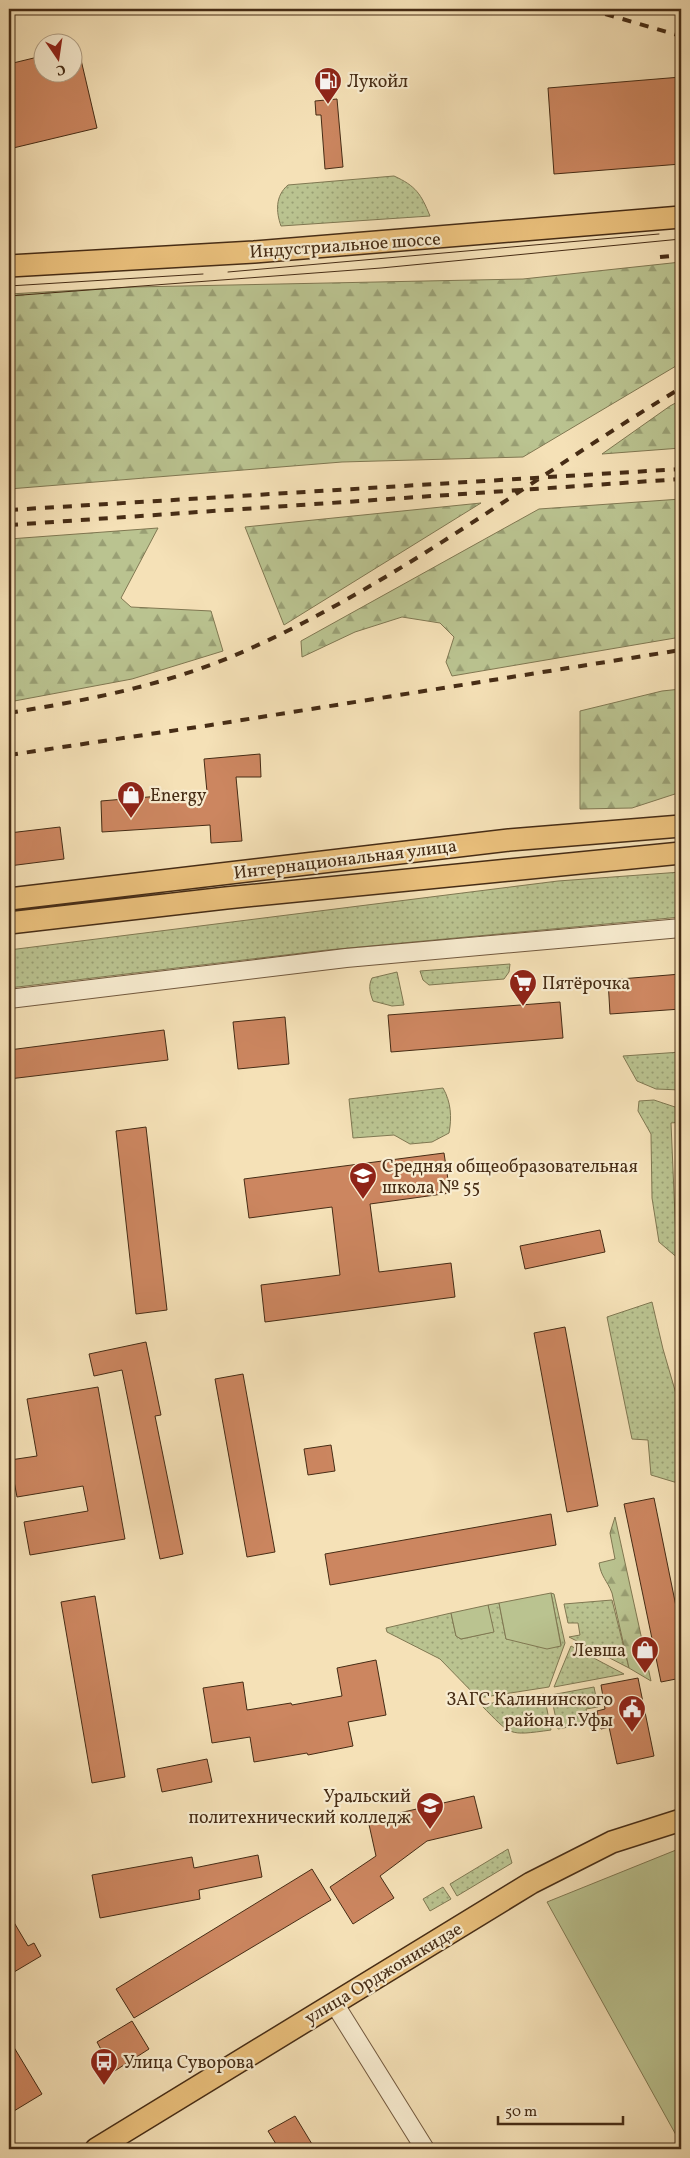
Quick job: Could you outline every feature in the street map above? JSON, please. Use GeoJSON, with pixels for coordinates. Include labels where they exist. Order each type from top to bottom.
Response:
{"type":"FeatureCollection","features":[{"type":"Feature","properties":{"kind":"main road","name":"Индустриальное шоссе"},"geometry":{"type":"LineString","coordinates":[[9,266],[254,252],[681,217]]}},
{"type":"Feature","properties":{"kind":"main road","name":"Интернациональная улица"},"geometry":{"type":"LineString","coordinates":[[9,899],[509,840],[681,826]]}},
{"type":"Feature","properties":{"kind":"main road","name":"Интернациональная улица"},"geometry":{"type":"LineString","coordinates":[[9,923],[226,898],[681,853]]}},
{"type":"Feature","properties":{"kind":"main road","name":"улица Орджоникидзе"},"geometry":{"type":"LineString","coordinates":[[96,2149],[531,1883],[612,1842],[681,1820]]}},
{"type":"Feature","properties":{"kind":"street"},"geometry":{"type":"LineString","coordinates":[[9,999],[346,958],[681,928]]}},
{"type":"Feature","properties":{"kind":"street"},"geometry":{"type":"LineString","coordinates":[[334,2003],[424,2149]]}},
{"type":"Feature","properties":{"kind":"green space"},"geometry":{"type":"Polygon","coordinates":[[[394,176],[413,187],[424,202],[430,216],[281,226],[278,204],[281,194],[288,185],[394,176]]]}},
{"type":"Feature","properties":{"kind":"green space"},"geometry":{"type":"Polygon","coordinates":[[[681,262],[681,363],[523,457],[342,462],[9,489],[9,294],[134,287],[523,279],[681,262]]]}},
{"type":"Feature","properties":{"kind":"green space"},"geometry":{"type":"Polygon","coordinates":[[[681,400],[681,448],[602,454],[670,406],[681,400]]]}},
{"type":"Feature","properties":{"kind":"green space"},"geometry":{"type":"Polygon","coordinates":[[[681,499],[681,637],[452,676],[446,662],[454,637],[440,623],[402,617],[355,632],[302,657],[301,641],[539,509],[681,499]]]}},
{"type":"Feature","properties":{"kind":"green space"},"geometry":{"type":"Polygon","coordinates":[[[481,503],[284,625],[245,527],[481,503]]]}},
{"type":"Feature","properties":{"kind":"green space"},"geometry":{"type":"Polygon","coordinates":[[[158,528],[121,598],[131,607],[211,611],[223,651],[132,679],[9,702],[9,539],[158,528]]]}},
{"type":"Feature","properties":{"kind":"green space"},"geometry":{"type":"Polygon","coordinates":[[[681,689],[681,792],[632,808],[580,809],[580,711],[662,691],[681,689]]]}},
{"type":"Feature","properties":{"kind":"green space"},"geometry":{"type":"Polygon","coordinates":[[[681,872],[681,917],[327,950],[9,988],[9,950],[558,881],[681,872]]]}},
{"type":"Feature","properties":{"kind":"green space"},"geometry":{"type":"Polygon","coordinates":[[[510,964],[509,972],[504,979],[429,985],[423,980],[420,971],[510,964]]]}},
{"type":"Feature","properties":{"kind":"green space"},"geometry":{"type":"Polygon","coordinates":[[[397,972],[404,1005],[392,1006],[373,1001],[370,989],[372,978],[397,972]]]}},
{"type":"Feature","properties":{"kind":"green space"},"geometry":{"type":"Polygon","coordinates":[[[681,1052],[681,1090],[656,1089],[637,1081],[623,1056],[681,1052]]]}},
{"type":"Feature","properties":{"kind":"green space"},"geometry":{"type":"Polygon","coordinates":[[[443,1088],[450,1110],[449,1133],[432,1142],[410,1144],[394,1135],[353,1138],[349,1099],[443,1088]]]}},
{"type":"Feature","properties":{"kind":"green space"},"geometry":{"type":"Polygon","coordinates":[[[654,1100],[681,1109],[681,1122],[671,1123],[676,1240],[681,1240],[680,1260],[659,1242],[652,1198],[651,1134],[638,1111],[639,1101],[654,1100]]]}},
{"type":"Feature","properties":{"kind":"green space"},"geometry":{"type":"Polygon","coordinates":[[[652,1302],[681,1411],[681,1484],[651,1475],[648,1440],[632,1439],[607,1317],[652,1302]]]}},
{"type":"Feature","properties":{"kind":"green space"},"geometry":{"type":"Polygon","coordinates":[[[615,1517],[651,1681],[629,1668],[612,1593],[600,1568],[599,1563],[615,1559],[610,1533],[615,1517]]]}},
{"type":"Feature","properties":{"kind":"green space"},"geometry":{"type":"Polygon","coordinates":[[[551,1593],[554,1594],[565,1643],[549,1687],[478,1698],[440,1659],[387,1632],[386,1628],[451,1613],[456,1636],[461,1639],[493,1632],[488,1605],[499,1603],[506,1639],[561,1645],[551,1593]]]}},
{"type":"Feature","properties":{"kind":"green space"},"geometry":{"type":"Polygon","coordinates":[[[551,1593],[561,1646],[547,1649],[506,1639],[499,1603],[551,1593]]]}},
{"type":"Feature","properties":{"kind":"green space"},"geometry":{"type":"Polygon","coordinates":[[[612,1600],[629,1668],[569,1637],[580,1635],[578,1623],[568,1623],[564,1604],[612,1600]]]}},
{"type":"Feature","properties":{"kind":"green space"},"geometry":{"type":"Polygon","coordinates":[[[488,1605],[494,1632],[461,1639],[456,1636],[451,1613],[488,1605]]]}},
{"type":"Feature","properties":{"kind":"green space"},"geometry":{"type":"Polygon","coordinates":[[[571,1646],[624,1674],[554,1687],[571,1646]]]}},
{"type":"Feature","properties":{"kind":"green space"},"geometry":{"type":"Polygon","coordinates":[[[594,1687],[598,1707],[586,1709],[589,1723],[558,1729],[551,1695],[594,1687]]]}},
{"type":"Feature","properties":{"kind":"green space"},"geometry":{"type":"Polygon","coordinates":[[[544,1694],[551,1730],[526,1733],[511,1731],[499,1723],[481,1705],[544,1694]]]}},
{"type":"Feature","properties":{"kind":"green space"},"geometry":{"type":"Polygon","coordinates":[[[681,1848],[681,2144],[547,1902],[681,1848]]]}},
{"type":"Feature","properties":{"kind":"green space"},"geometry":{"type":"Polygon","coordinates":[[[508,1849],[512,1863],[457,1896],[450,1884],[508,1849]]]}},
{"type":"Feature","properties":{"kind":"green space"},"geometry":{"type":"Polygon","coordinates":[[[443,1887],[451,1899],[430,1911],[423,1899],[443,1887]]]}},
{"type":"Feature","properties":{"kind":"building"},"geometry":{"type":"Polygon","coordinates":[[[32,58],[32,82],[82,82],[82,64],[97,128],[9,149],[9,64],[32,58]]]}},
{"type":"Feature","properties":{"kind":"building"},"geometry":{"type":"Polygon","coordinates":[[[681,77],[681,164],[554,174],[548,88],[681,77]]]}},
{"type":"Feature","properties":{"kind":"building"},"geometry":{"type":"Polygon","coordinates":[[[337,99],[343,167],[325,169],[321,115],[316,115],[315,101],[337,99]]]}},
{"type":"Feature","properties":{"kind":"building"},"geometry":{"type":"Polygon","coordinates":[[[260,754],[261,777],[236,777],[242,841],[211,843],[210,825],[102,832],[101,801],[207,792],[204,759],[260,754]]]}},
{"type":"Feature","properties":{"kind":"building"},"geometry":{"type":"Polygon","coordinates":[[[60,827],[64,859],[9,866],[9,833],[60,827]]]}},
{"type":"Feature","properties":{"kind":"building"},"geometry":{"type":"Polygon","coordinates":[[[681,974],[681,1009],[610,1014],[608,980],[681,974]]]}},
{"type":"Feature","properties":{"kind":"building"},"geometry":{"type":"Polygon","coordinates":[[[560,1002],[563,1038],[391,1052],[388,1015],[560,1002]]]}},
{"type":"Feature","properties":{"kind":"building"},"geometry":{"type":"Polygon","coordinates":[[[285,1017],[289,1064],[238,1069],[233,1022],[285,1017]]]}},
{"type":"Feature","properties":{"kind":"building"},"geometry":{"type":"Polygon","coordinates":[[[164,1030],[168,1060],[9,1079],[9,1050],[164,1030]]]}},
{"type":"Feature","properties":{"kind":"building"},"geometry":{"type":"Polygon","coordinates":[[[146,1127],[167,1310],[136,1314],[116,1131],[146,1127]]]}},
{"type":"Feature","properties":{"kind":"building"},"geometry":{"type":"Polygon","coordinates":[[[444,1153],[450,1193],[370,1204],[379,1272],[451,1263],[455,1297],[265,1322],[261,1285],[340,1275],[332,1207],[249,1218],[244,1179],[444,1153]]]}},
{"type":"Feature","properties":{"kind":"building"},"geometry":{"type":"Polygon","coordinates":[[[600,1230],[605,1252],[525,1269],[520,1246],[600,1230]]]}},
{"type":"Feature","properties":{"kind":"building"},"geometry":{"type":"Polygon","coordinates":[[[565,1327],[598,1506],[567,1512],[534,1333],[565,1327]]]}},
{"type":"Feature","properties":{"kind":"building"},"geometry":{"type":"Polygon","coordinates":[[[146,1342],[161,1415],[155,1416],[183,1554],[160,1559],[122,1370],[94,1376],[89,1354],[146,1342]]]}},
{"type":"Feature","properties":{"kind":"building"},"geometry":{"type":"Polygon","coordinates":[[[243,1374],[275,1552],[247,1557],[215,1379],[243,1374]]]}},
{"type":"Feature","properties":{"kind":"building"},"geometry":{"type":"Polygon","coordinates":[[[98,1387],[125,1539],[30,1555],[24,1522],[88,1511],[83,1486],[17,1497],[10,1460],[37,1456],[27,1399],[98,1387]]]}},
{"type":"Feature","properties":{"kind":"building"},"geometry":{"type":"Polygon","coordinates":[[[331,1445],[335,1471],[308,1475],[304,1449],[331,1445]]]}},
{"type":"Feature","properties":{"kind":"building"},"geometry":{"type":"Polygon","coordinates":[[[654,1498],[681,1631],[681,1678],[661,1682],[624,1504],[654,1498]]]}},
{"type":"Feature","properties":{"kind":"building"},"geometry":{"type":"Polygon","coordinates":[[[551,1514],[556,1545],[330,1585],[325,1554],[551,1514]]]}},
{"type":"Feature","properties":{"kind":"building"},"geometry":{"type":"Polygon","coordinates":[[[95,1596],[125,1777],[92,1783],[61,1602],[95,1596]]]}},
{"type":"Feature","properties":{"kind":"building"},"geometry":{"type":"Polygon","coordinates":[[[376,1660],[386,1715],[348,1722],[353,1746],[308,1755],[307,1753],[254,1762],[250,1737],[212,1743],[203,1688],[243,1682],[247,1710],[291,1703],[292,1705],[342,1696],[337,1668],[376,1660]]]}},
{"type":"Feature","properties":{"kind":"building"},"geometry":{"type":"Polygon","coordinates":[[[638,1678],[654,1756],[617,1764],[609,1727],[601,1729],[597,1711],[605,1709],[601,1685],[638,1678]]]}},
{"type":"Feature","properties":{"kind":"building"},"geometry":{"type":"Polygon","coordinates":[[[207,1759],[212,1782],[162,1792],[157,1769],[207,1759]]]}},
{"type":"Feature","properties":{"kind":"building"},"geometry":{"type":"Polygon","coordinates":[[[474,1796],[482,1828],[427,1841],[380,1876],[394,1898],[353,1924],[330,1887],[376,1856],[368,1820],[474,1796]]]}},
{"type":"Feature","properties":{"kind":"building"},"geometry":{"type":"Polygon","coordinates":[[[258,1855],[262,1877],[199,1890],[200,1899],[100,1918],[92,1875],[192,1857],[194,1868],[258,1855]]]}},
{"type":"Feature","properties":{"kind":"building"},"geometry":{"type":"Polygon","coordinates":[[[312,1869],[331,1900],[134,2018],[116,1989],[312,1869]]]}},
{"type":"Feature","properties":{"kind":"building"},"geometry":{"type":"Polygon","coordinates":[[[9,1914],[28,1946],[34,1943],[41,1956],[9,1975],[9,1914]]]}},
{"type":"Feature","properties":{"kind":"building"},"geometry":{"type":"Polygon","coordinates":[[[132,2021],[149,2049],[113,2072],[97,2042],[132,2021]]]}},
{"type":"Feature","properties":{"kind":"building"},"geometry":{"type":"Polygon","coordinates":[[[9,2039],[42,2094],[9,2114],[9,2039]]]}},
{"type":"Feature","properties":{"kind":"building"},"geometry":{"type":"Polygon","coordinates":[[[295,2116],[315,2149],[279,2149],[268,2131],[295,2116]]]}},
{"type":"Feature","properties":{"kind":"tram line"},"geometry":{"type":"LineString","coordinates":[[228,272],[659,234]]}},
{"type":"Feature","properties":{"kind":"tram line"},"geometry":{"type":"LineString","coordinates":[[9,296],[381,268],[681,239]]}},
{"type":"Feature","properties":{"kind":"tram line"},"geometry":{"type":"LineString","coordinates":[[9,286],[203,274]]}},
{"type":"Feature","properties":{"kind":"railway"},"geometry":{"type":"LineString","coordinates":[[588,9],[681,36]]}},
{"type":"Feature","properties":{"kind":"railway"},"geometry":{"type":"LineString","coordinates":[[660,257],[681,255]]}},
{"type":"Feature","properties":{"kind":"railway"},"geometry":{"type":"LineString","coordinates":[[9,713],[130,689],[189,672],[247,650],[304,622],[414,560],[627,421],[681,388]]}},
{"type":"Feature","properties":{"kind":"railway"},"geometry":{"type":"LineString","coordinates":[[9,510],[681,469]]}},
{"type":"Feature","properties":{"kind":"railway"},"geometry":{"type":"LineString","coordinates":[[9,525],[681,479]]}},
{"type":"Feature","properties":{"kind":"railway"},"geometry":{"type":"LineString","coordinates":[[9,755],[211,725],[681,650]]}},
{"type":"Feature","properties":{"kind":"place","name":"Лукойл"},"geometry":{"type":"Point","coordinates":[328,105]}},
{"type":"Feature","properties":{"kind":"place","name":"Energy"},"geometry":{"type":"Point","coordinates":[131,819]}},
{"type":"Feature","properties":{"kind":"place","name":"Пятёрочка"},"geometry":{"type":"Point","coordinates":[523,1007]}},
{"type":"Feature","properties":{"kind":"place","name":"Средняя общеобразовательная школа № 55"},"geometry":{"type":"Point","coordinates":[363,1200]}},
{"type":"Feature","properties":{"kind":"place","name":"Левша"},"geometry":{"type":"Point","coordinates":[645,1674]}},
{"type":"Feature","properties":{"kind":"place","name":"ЗАГС Калининского района г.Уфы"},"geometry":{"type":"Point","coordinates":[632,1733]}},
{"type":"Feature","properties":{"kind":"place","name":"Уральский политехнический колледж"},"geometry":{"type":"Point","coordinates":[430,1830]}},
{"type":"Feature","properties":{"kind":"place","name":"Улица Суворова"},"geometry":{"type":"Point","coordinates":[104,2086]}}]}
